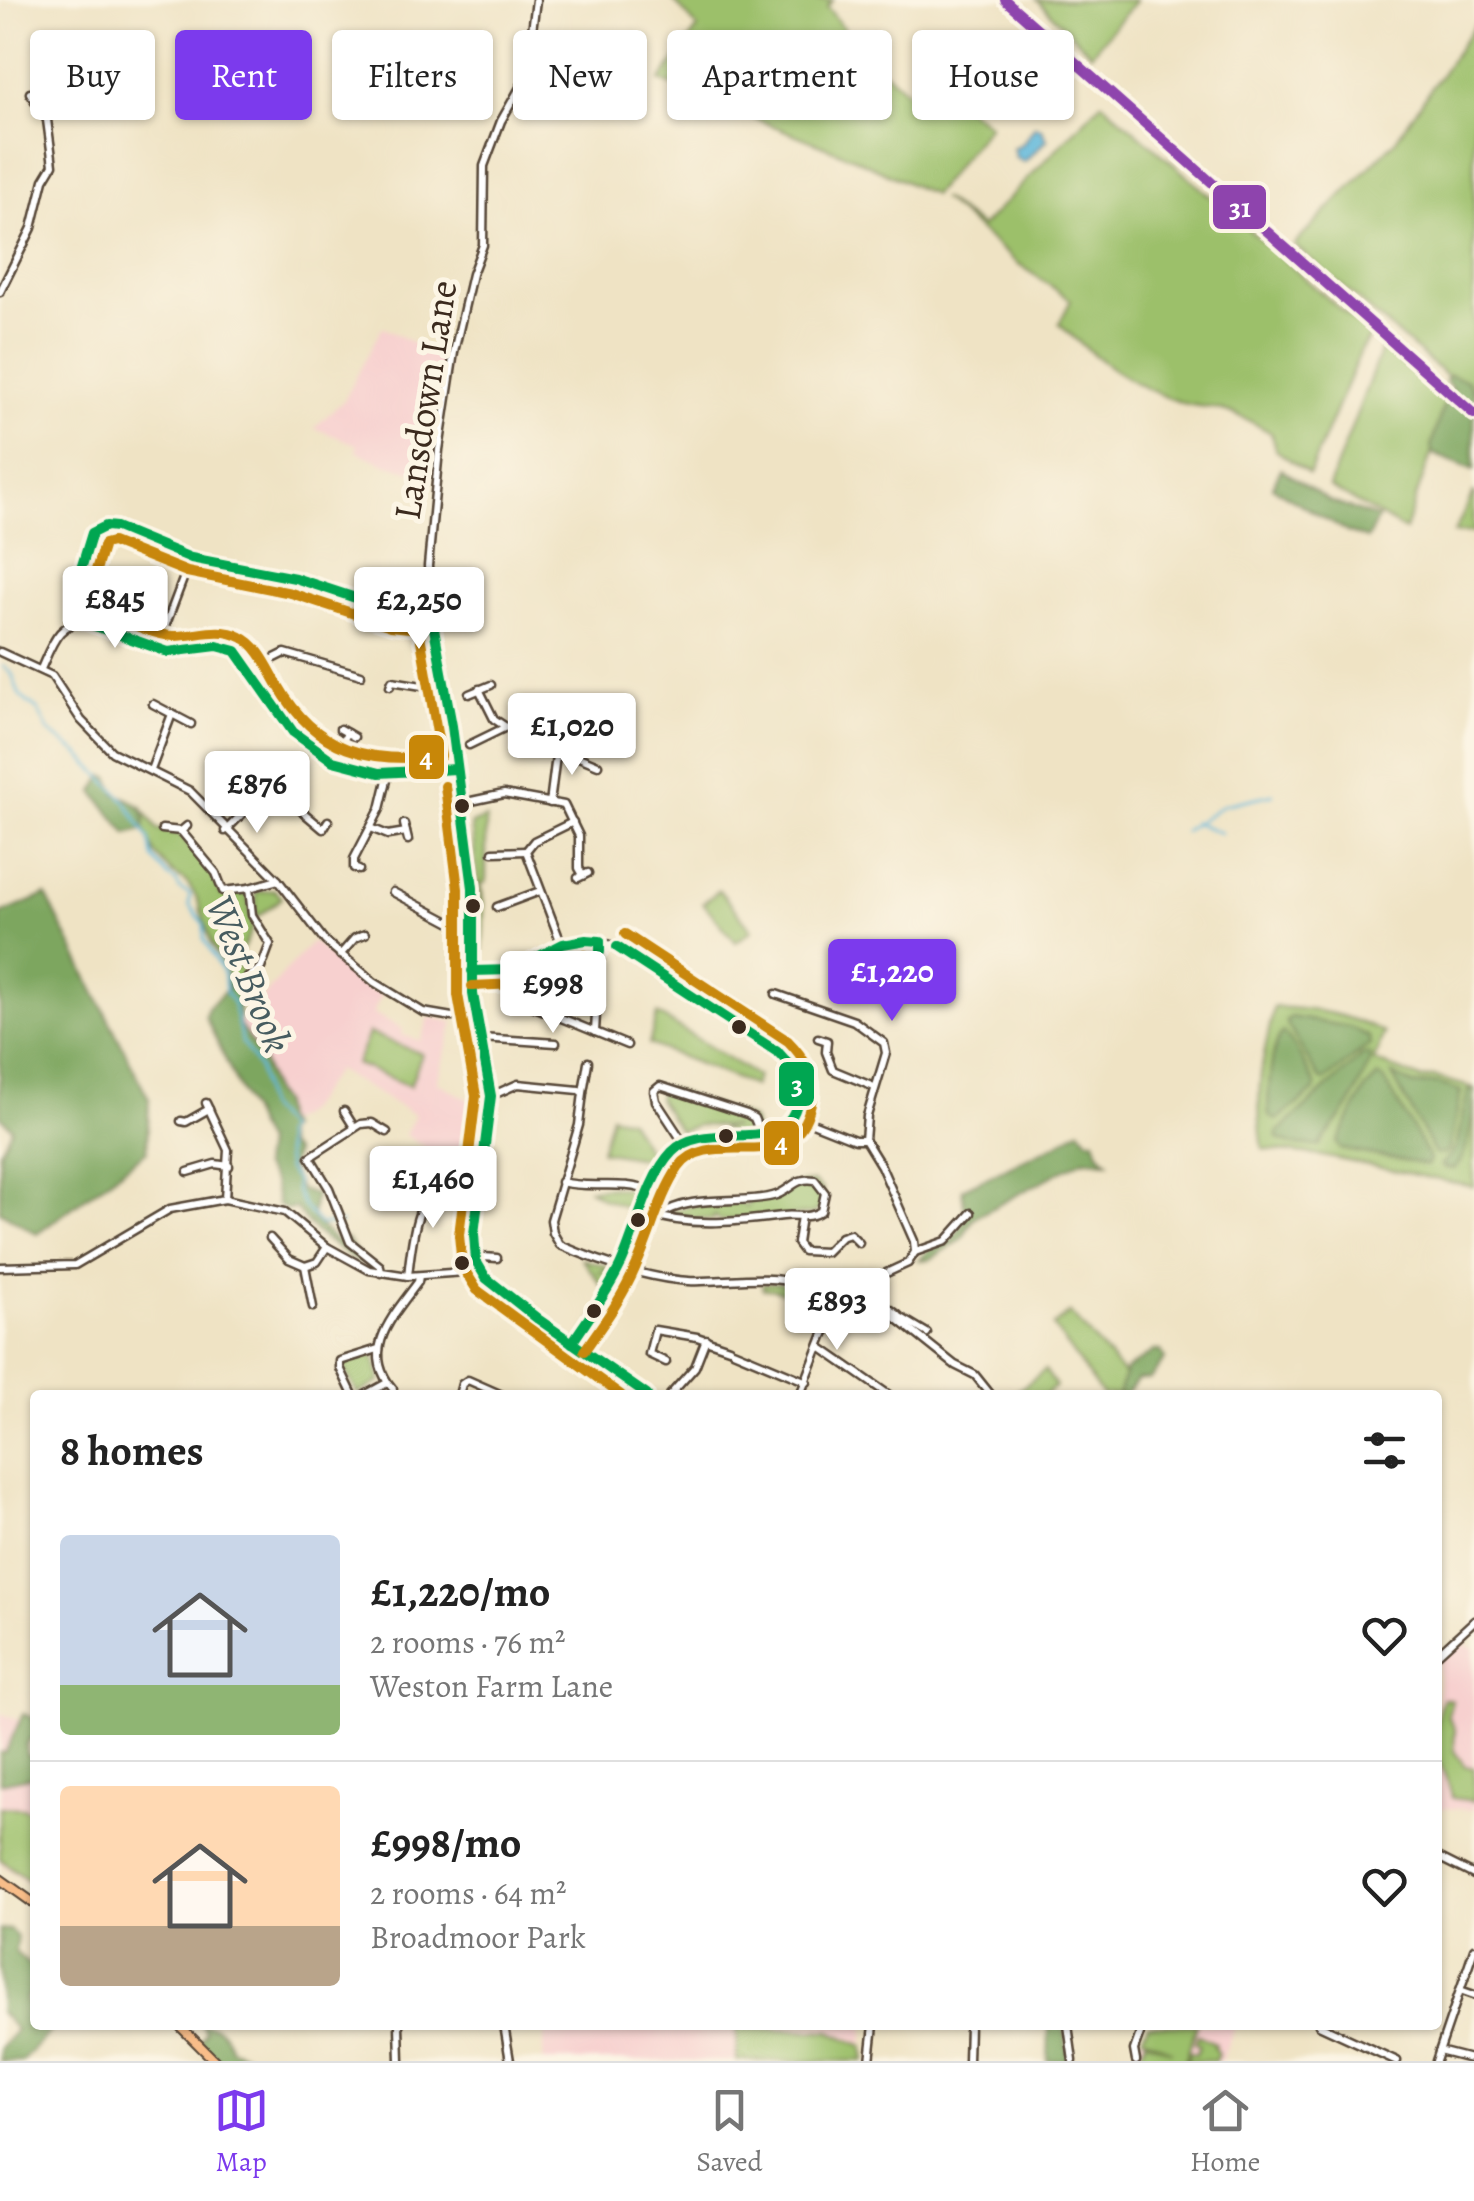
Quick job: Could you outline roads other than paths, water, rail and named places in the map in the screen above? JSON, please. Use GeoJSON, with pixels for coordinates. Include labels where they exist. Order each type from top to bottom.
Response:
{"type":"FeatureCollection","features":[{"type":"Feature","properties":{"kind":"main road"},"geometry":{"type":"LineString","coordinates":[[0,1879],[30,1900]]}},
{"type":"Feature","properties":{"kind":"main road"},"geometry":{"type":"LineString","coordinates":[[183,2030],[215,2061]]}},
{"type":"Feature","properties":{"kind":"street","name":"Lansdown Lane"},"geometry":{"type":"LineString","coordinates":[[473,1268],[490,1096],[472,970],[474,888],[431,612],[428,566],[436,474],[454,352],[483,244],[484,166],[501,121],[526,77],[536,0]]}},
{"type":"Feature","properties":{"kind":"street"},"geometry":{"type":"LineString","coordinates":[[1005,0],[1474,414]]}},
{"type":"Feature","properties":{"kind":"street"},"geometry":{"type":"LineString","coordinates":[[0,292],[32,228],[44,180],[53,166],[48,120]]}},
{"type":"Feature","properties":{"kind":"street"},"geometry":{"type":"LineString","coordinates":[[80,621],[77,582],[88,540],[98,528],[116,527],[191,558],[295,578],[395,611],[431,612]]}},
{"type":"Feature","properties":{"kind":"street"},"geometry":{"type":"LineString","coordinates":[[157,648],[191,558]]}},
{"type":"Feature","properties":{"kind":"street"},"geometry":{"type":"LineString","coordinates":[[42,668],[61,630],[80,621],[173,653],[226,647],[242,656],[287,726],[334,761],[388,776],[457,769]]}},
{"type":"Feature","properties":{"kind":"street"},"geometry":{"type":"LineString","coordinates":[[0,652],[42,668],[52,676],[81,720],[127,762],[151,770],[190,792],[278,880],[325,940],[392,995],[422,1012],[476,1016]]}},
{"type":"Feature","properties":{"kind":"street"},"geometry":{"type":"LineString","coordinates":[[251,670],[285,654],[361,675]]}},
{"type":"Feature","properties":{"kind":"street"},"geometry":{"type":"LineString","coordinates":[[346,680],[348,671]]}},
{"type":"Feature","properties":{"kind":"street"},"geometry":{"type":"LineString","coordinates":[[390,686],[392,681],[434,688],[444,685]]}},
{"type":"Feature","properties":{"kind":"street"},"geometry":{"type":"LineString","coordinates":[[469,694],[490,685]]}},
{"type":"Feature","properties":{"kind":"street"},"geometry":{"type":"LineString","coordinates":[[479,690],[494,719],[598,765]]}},
{"type":"Feature","properties":{"kind":"street"},"geometry":{"type":"LineString","coordinates":[[153,704],[191,724]]}},
{"type":"Feature","properties":{"kind":"street"},"geometry":{"type":"LineString","coordinates":[[151,770],[172,714]]}},
{"type":"Feature","properties":{"kind":"street"},"geometry":{"type":"LineString","coordinates":[[469,745],[506,726]]}},
{"type":"Feature","properties":{"kind":"street"},"geometry":{"type":"LineString","coordinates":[[334,761],[347,733]]}},
{"type":"Feature","properties":{"kind":"street"},"geometry":{"type":"LineString","coordinates":[[550,802],[557,748]]}},
{"type":"Feature","properties":{"kind":"street"},"geometry":{"type":"LineString","coordinates":[[359,870],[354,868],[354,858],[371,828],[388,776]]}},
{"type":"Feature","properties":{"kind":"street"},"geometry":{"type":"LineString","coordinates":[[226,830],[267,789],[278,791],[323,829],[328,821]]}},
{"type":"Feature","properties":{"kind":"street"},"geometry":{"type":"LineString","coordinates":[[462,803],[504,794],[564,805],[579,836],[583,875]]}},
{"type":"Feature","properties":{"kind":"street"},"geometry":{"type":"LineString","coordinates":[[492,853],[526,851],[534,841],[573,822]]}},
{"type":"Feature","properties":{"kind":"street"},"geometry":{"type":"LineString","coordinates":[[162,829],[184,828],[214,870],[223,891],[278,880]]}},
{"type":"Feature","properties":{"kind":"street"},"geometry":{"type":"LineString","coordinates":[[371,828],[388,834],[406,832]]}},
{"type":"Feature","properties":{"kind":"street"},"geometry":{"type":"LineString","coordinates":[[526,851],[561,943]]}},
{"type":"Feature","properties":{"kind":"street"},"geometry":{"type":"LineString","coordinates":[[245,980],[258,977],[270,944],[252,915],[250,888]]}},
{"type":"Feature","properties":{"kind":"street"},"geometry":{"type":"LineString","coordinates":[[496,908],[540,890]]}},
{"type":"Feature","properties":{"kind":"street"},"geometry":{"type":"LineString","coordinates":[[393,892],[474,935]]}},
{"type":"Feature","properties":{"kind":"street"},"geometry":{"type":"LineString","coordinates":[[340,955],[355,938],[365,934]]}},
{"type":"Feature","properties":{"kind":"street"},"geometry":{"type":"LineString","coordinates":[[472,970],[512,970],[561,943],[582,938],[600,941],[617,947],[780,1053],[798,1084],[792,1116],[775,1131],[761,1136],[704,1136],[683,1142],[670,1154],[620,1266],[572,1343]]}},
{"type":"Feature","properties":{"kind":"street"},"geometry":{"type":"LineString","coordinates":[[595,1032],[600,941]]}},
{"type":"Feature","properties":{"kind":"street"},"geometry":{"type":"LineString","coordinates":[[776,994],[854,1020],[882,1039],[886,1050],[866,1116],[865,1140],[907,1221],[915,1252]]}},
{"type":"Feature","properties":{"kind":"street"},"geometry":{"type":"LineString","coordinates":[[527,1004],[627,1045]]}},
{"type":"Feature","properties":{"kind":"street"},"geometry":{"type":"LineString","coordinates":[[481,1038],[556,1042]]}},
{"type":"Feature","properties":{"kind":"street"},"geometry":{"type":"LineString","coordinates":[[818,1038],[826,1041],[833,1070],[874,1087]]}},
{"type":"Feature","properties":{"kind":"street"},"geometry":{"type":"LineString","coordinates":[[588,1062],[578,1125],[552,1220],[555,1239],[567,1248],[620,1266],[682,1281],[787,1280],[804,1288],[819,1304],[824,1334]]}},
{"type":"Feature","properties":{"kind":"street"},"geometry":{"type":"LineString","coordinates":[[490,1096],[518,1084],[583,1093]]}},
{"type":"Feature","properties":{"kind":"street"},"geometry":{"type":"LineString","coordinates":[[683,1142],[656,1101],[656,1088],[669,1086],[747,1114],[754,1118],[761,1136]]}},
{"type":"Feature","properties":{"kind":"street"},"geometry":{"type":"LineString","coordinates":[[185,1123],[207,1106],[228,1150],[224,1199]]}},
{"type":"Feature","properties":{"kind":"street"},"geometry":{"type":"LineString","coordinates":[[344,1111],[354,1126]]}},
{"type":"Feature","properties":{"kind":"street"},"geometry":{"type":"LineString","coordinates":[[792,1116],[865,1140]]}},
{"type":"Feature","properties":{"kind":"street"},"geometry":{"type":"LineString","coordinates":[[381,1273],[380,1266],[350,1242],[329,1188],[308,1154],[354,1126],[367,1122],[384,1127]]}},
{"type":"Feature","properties":{"kind":"street"},"geometry":{"type":"LineString","coordinates":[[188,1172],[215,1164],[229,1166]]}},
{"type":"Feature","properties":{"kind":"street"},"geometry":{"type":"LineString","coordinates":[[408,1276],[418,1216],[444,1174]]}},
{"type":"Feature","properties":{"kind":"street"},"geometry":{"type":"LineString","coordinates":[[643,1212],[658,1216],[709,1224],[787,1215],[814,1216],[824,1205],[824,1189],[814,1180],[800,1180],[774,1196],[693,1202],[658,1216]]}},
{"type":"Feature","properties":{"kind":"street"},"geometry":{"type":"LineString","coordinates":[[560,1182],[590,1188],[627,1184],[652,1192]]}},
{"type":"Feature","properties":{"kind":"street"},"geometry":{"type":"LineString","coordinates":[[0,1267],[75,1265],[176,1206],[224,1199],[285,1212],[327,1247],[357,1265],[381,1273],[419,1276],[473,1268],[482,1257],[498,1258]]}},
{"type":"Feature","properties":{"kind":"street"},"geometry":{"type":"LineString","coordinates":[[803,1390],[824,1334],[850,1293],[876,1275],[908,1263],[915,1252],[946,1241],[970,1213]]}},
{"type":"Feature","properties":{"kind":"street"},"geometry":{"type":"LineString","coordinates":[[800,1216],[797,1243],[803,1251],[830,1251],[850,1234],[859,1244]]}},
{"type":"Feature","properties":{"kind":"street"},"geometry":{"type":"LineString","coordinates":[[270,1238],[274,1247],[289,1259],[305,1266],[317,1262],[327,1247]]}},
{"type":"Feature","properties":{"kind":"street"},"geometry":{"type":"LineString","coordinates":[[305,1266],[315,1303]]}},
{"type":"Feature","properties":{"kind":"street"},"geometry":{"type":"LineString","coordinates":[[473,1268],[639,1390]]}},
{"type":"Feature","properties":{"kind":"street"},"geometry":{"type":"LineString","coordinates":[[394,1390],[380,1367],[378,1349],[384,1330],[419,1276]]}},
{"type":"Feature","properties":{"kind":"street"},"geometry":{"type":"LineString","coordinates":[[819,1304],[843,1292],[850,1293],[927,1333]]}},
{"type":"Feature","properties":{"kind":"street"},"geometry":{"type":"LineString","coordinates":[[880,1301],[955,1364],[975,1374],[988,1390]]}},
{"type":"Feature","properties":{"kind":"street"},"geometry":{"type":"LineString","coordinates":[[666,1361],[649,1354],[655,1330],[706,1340],[807,1382]]}},
{"type":"Feature","properties":{"kind":"street"},"geometry":{"type":"LineString","coordinates":[[674,1390],[695,1367],[706,1340]]}},
{"type":"Feature","properties":{"kind":"street"},"geometry":{"type":"LineString","coordinates":[[820,1347],[881,1390]]}},
{"type":"Feature","properties":{"kind":"street"},"geometry":{"type":"LineString","coordinates":[[351,1390],[340,1361],[378,1349]]}},
{"type":"Feature","properties":{"kind":"street"},"geometry":{"type":"LineString","coordinates":[[460,1390],[468,1380],[493,1390]]}},
{"type":"Feature","properties":{"kind":"street"},"geometry":{"type":"LineString","coordinates":[[1442,1650],[1474,1621]]}},
{"type":"Feature","properties":{"kind":"street"},"geometry":{"type":"LineString","coordinates":[[1442,1859],[1474,1875]]}},
{"type":"Feature","properties":{"kind":"street"},"geometry":{"type":"LineString","coordinates":[[1436,2061],[1474,1948]]}},
{"type":"Feature","properties":{"kind":"street"},"geometry":{"type":"LineString","coordinates":[[1460,1990],[1474,1995]]}},
{"type":"Feature","properties":{"kind":"street"},"geometry":{"type":"LineString","coordinates":[[399,2030],[400,2061]]}},
{"type":"Feature","properties":{"kind":"street"},"geometry":{"type":"LineString","coordinates":[[505,2030],[510,2061]]}},
{"type":"Feature","properties":{"kind":"street"},"geometry":{"type":"LineString","coordinates":[[870,2061],[873,2030]]}},
{"type":"Feature","properties":{"kind":"street"},"geometry":{"type":"LineString","coordinates":[[968,2061],[969,2030]]}},
{"type":"Feature","properties":{"kind":"street"},"geometry":{"type":"LineString","coordinates":[[1069,2030],[1073,2061]]}},
{"type":"Feature","properties":{"kind":"street"},"geometry":{"type":"LineString","coordinates":[[1136,2061],[1134,2050],[1142,2030]]}},
{"type":"Feature","properties":{"kind":"street"},"geometry":{"type":"LineString","coordinates":[[1332,2030],[1398,2061]]}},
{"type":"Feature","properties":{"kind":"street"},"geometry":{"type":"LineString","coordinates":[[1439,2051],[1474,2060]]}},
{"type":"Feature","properties":{"kind":"water"},"geometry":{"type":"Polygon","coordinates":[[[1035,126],[1041,128],[1047,140],[1024,162],[1016,158],[1013,148],[1023,143],[1035,126]]]}},
{"type":"Feature","properties":{"kind":"waterway","name":"West Brook"},"geometry":{"type":"LineString","coordinates":[[3,666],[12,674],[20,696],[38,710],[49,732],[78,753],[124,799],[149,839],[153,858],[180,889],[190,894],[189,905],[204,924],[204,939],[223,973],[242,1042],[259,1069],[266,1106],[286,1129],[283,1134],[287,1169],[296,1181],[296,1191],[320,1225],[341,1223]]}},
{"type":"Feature","properties":{"kind":"waterway"},"geometry":{"type":"LineString","coordinates":[[1184,831],[1223,805],[1273,794]]}},
{"type":"Feature","properties":{"kind":"waterway"},"geometry":{"type":"LineString","coordinates":[[1194,822],[1221,833]]}}]}
